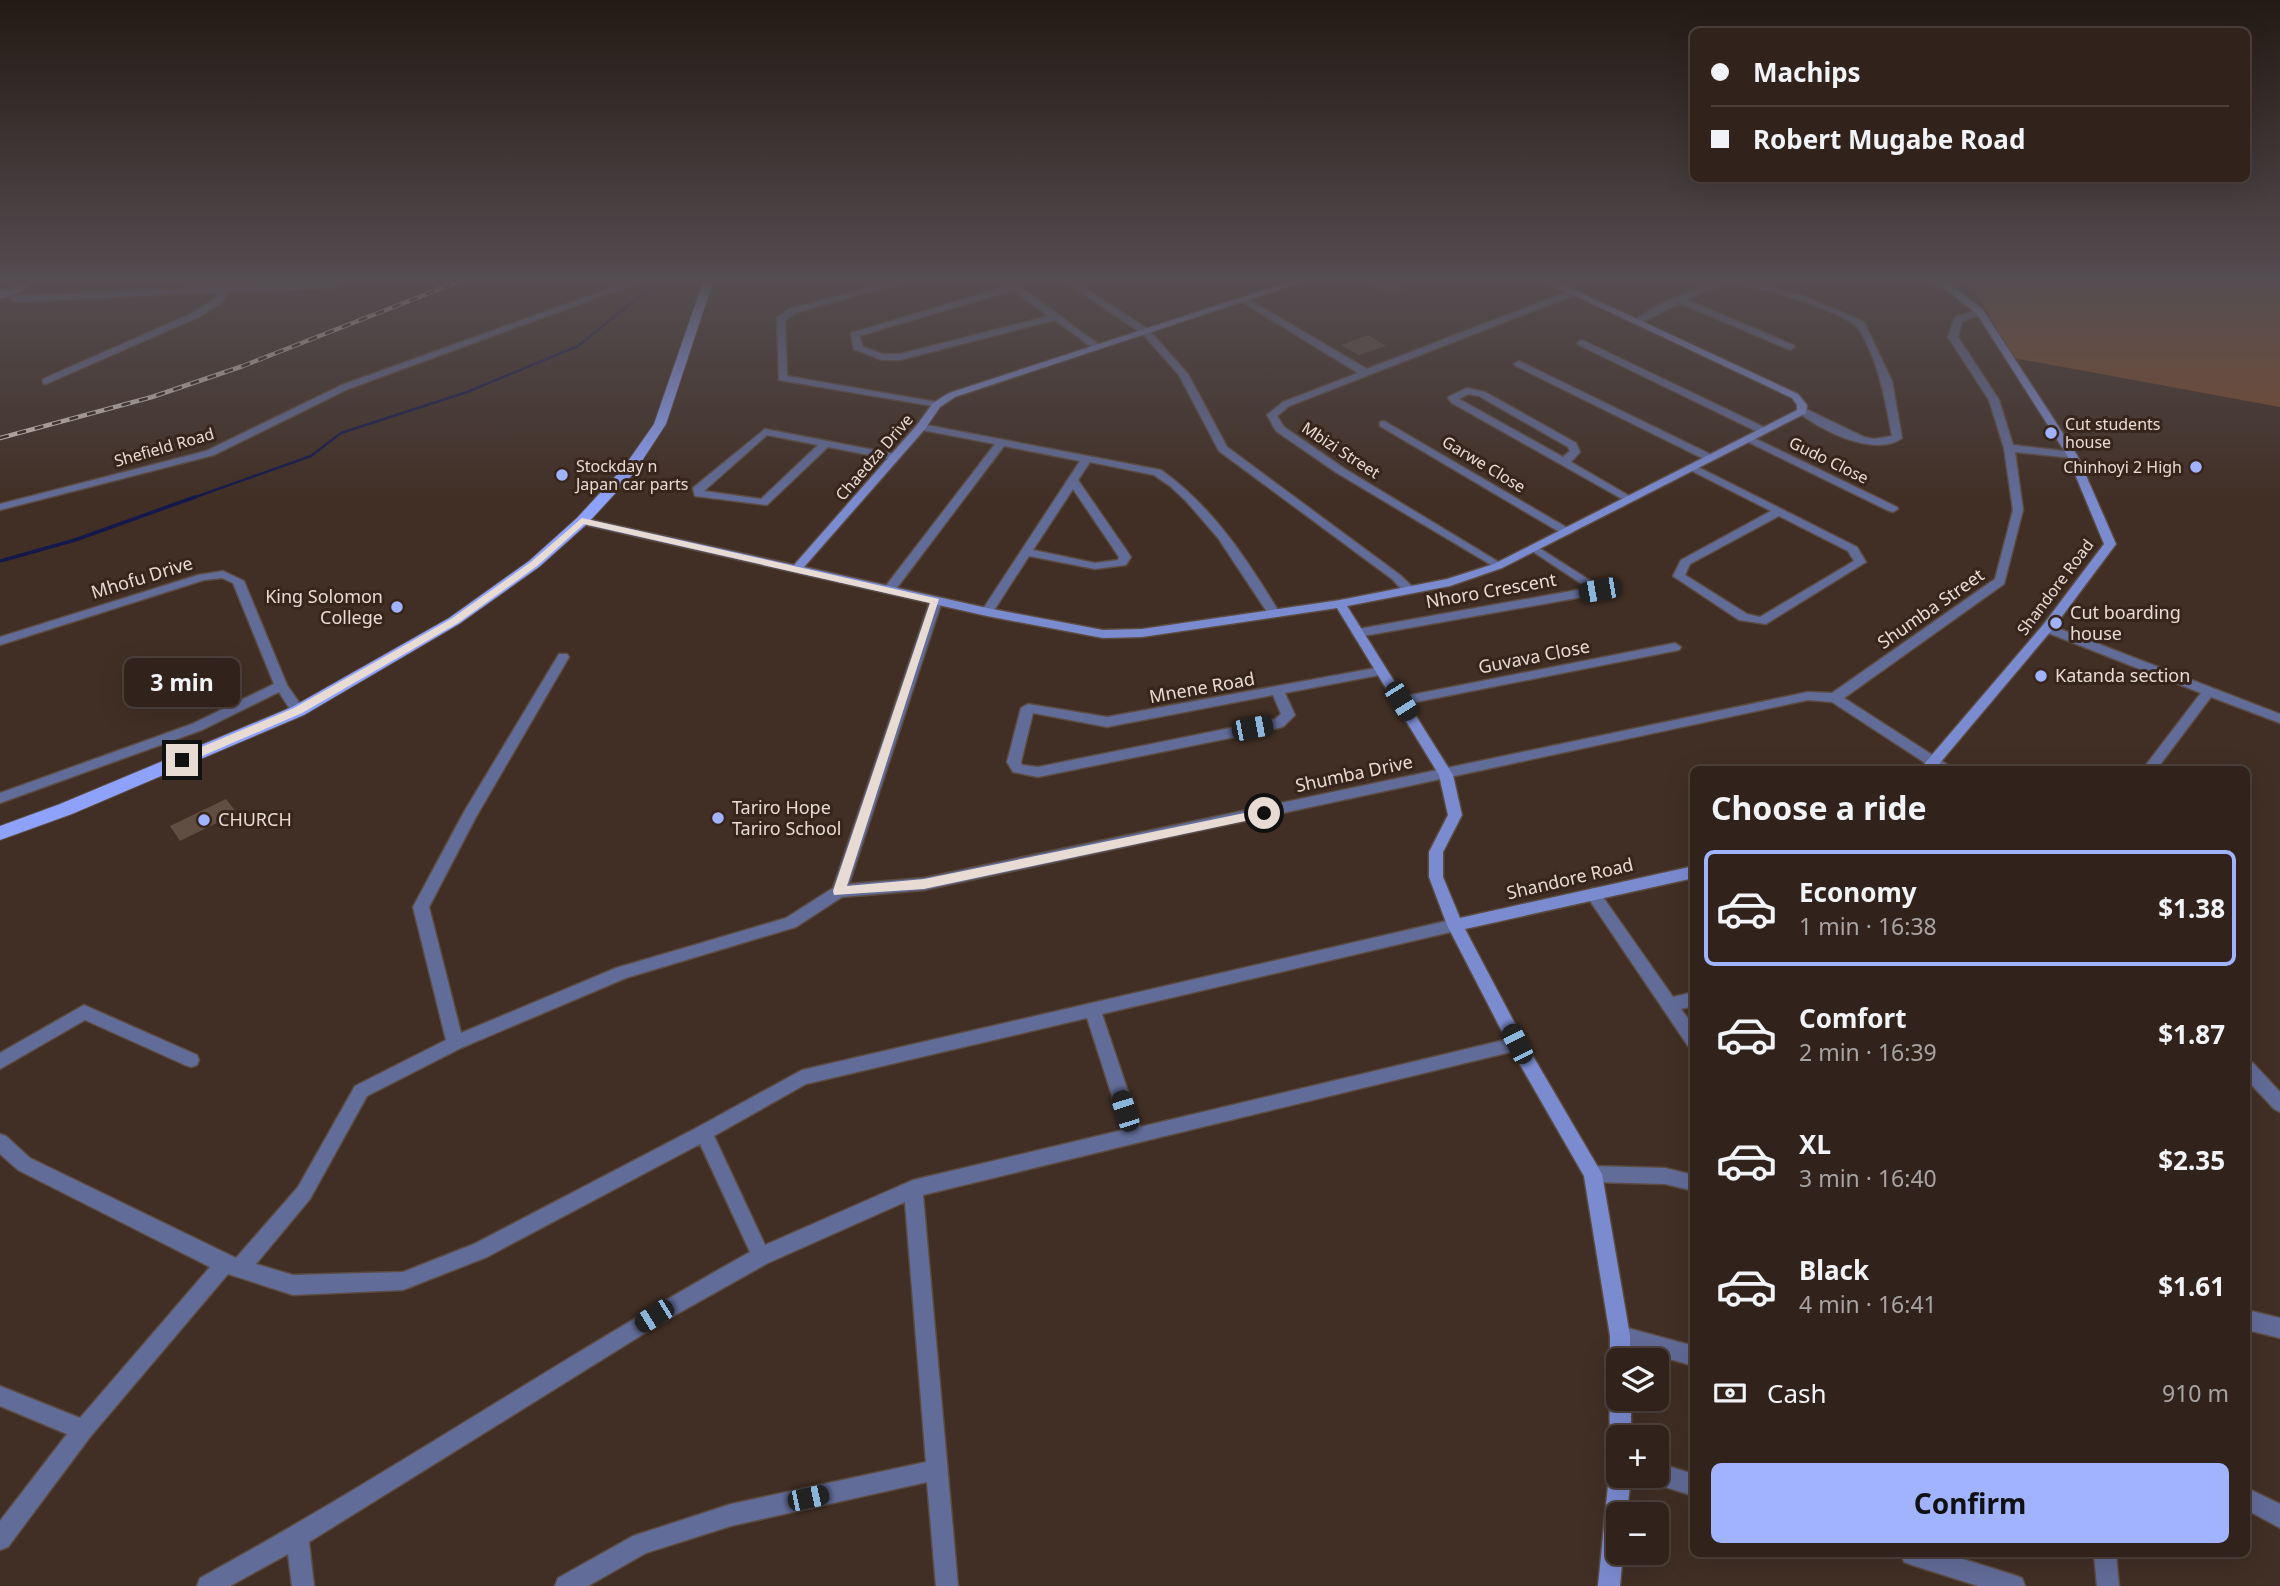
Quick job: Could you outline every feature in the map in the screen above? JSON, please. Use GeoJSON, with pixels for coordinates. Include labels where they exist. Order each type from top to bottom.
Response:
{"type":"FeatureCollection","features":[{"type":"Feature","properties":{"kind":"main road"},"geometry":{"type":"LineString","coordinates":[[0,834],[298,711],[454,621],[534,564],[582,521],[628,470],[660,424],[684,353]]}},
{"type":"Feature","properties":{"kind":"street"},"geometry":{"type":"LineString","coordinates":[[46,381],[109,353]]}},
{"type":"Feature","properties":{"kind":"street","name":"Shefield Road"},"geometry":{"type":"LineString","coordinates":[[0,507],[210,453],[345,387],[439,353]]}},
{"type":"Feature","properties":{"kind":"street"},"geometry":{"type":"LineString","coordinates":[[781,353],[782,377],[936,405]]}},
{"type":"Feature","properties":{"kind":"street"},"geometry":{"type":"LineString","coordinates":[[872,353],[900,357],[916,353]]}},
{"type":"Feature","properties":{"kind":"street","name":"Chaedza Drive"},"geometry":{"type":"LineString","coordinates":[[796,570],[921,427],[936,405],[953,394],[1079,353]]}},
{"type":"Feature","properties":{"kind":"street"},"geometry":{"type":"LineString","coordinates":[[1165,353],[1183,374],[1223,449],[1396,577],[1409,590]]}},
{"type":"Feature","properties":{"kind":"street"},"geometry":{"type":"LineString","coordinates":[[1332,353],[1366,373]]}},
{"type":"Feature","properties":{"kind":"street","name":"Mbizi Street"},"geometry":{"type":"LineString","coordinates":[[1417,353],[1286,404],[1272,415],[1280,429],[1341,471],[1498,566]]}},
{"type":"Feature","properties":{"kind":"street"},"geometry":{"type":"LineString","coordinates":[[1603,353],[1764,431]]}},
{"type":"Feature","properties":{"kind":"street"},"geometry":{"type":"LineString","coordinates":[[1705,353],[1795,396],[1802,408],[1870,443],[1884,445],[1897,438],[1887,382],[1874,353]]}},
{"type":"Feature","properties":{"kind":"street","name":"Shumba Street"},"geometry":{"type":"LineString","coordinates":[[1835,698],[2000,581],[2018,510],[2009,448],[1994,400],[1963,353]]}},
{"type":"Feature","properties":{"kind":"street","name":"Shandore Road"},"geometry":{"type":"LineString","coordinates":[[1937,766],[2110,544],[2072,455],[2006,353]]}},
{"type":"Feature","properties":{"kind":"street"},"geometry":{"type":"LineString","coordinates":[[1519,365],[1710,458]]}},
{"type":"Feature","properties":{"kind":"street"},"geometry":{"type":"LineString","coordinates":[[1564,462],[1575,452],[1572,446],[1482,394],[1467,391],[1453,398],[1455,401],[1628,498]]}},
{"type":"Feature","properties":{"kind":"street"},"geometry":{"type":"LineString","coordinates":[[582,521],[987,612],[1103,634],[1142,633],[1340,604],[1409,590],[1498,566],[1536,549],[1628,498],[1750,439],[1802,408]]}},
{"type":"Feature","properties":{"kind":"street","name":"Garwe Close"},"geometry":{"type":"LineString","coordinates":[[1384,424],[1567,532]]}},
{"type":"Feature","properties":{"kind":"street"},"geometry":{"type":"LineString","coordinates":[[921,427],[1157,472],[1174,482],[1247,566],[1273,612]]}},
{"type":"Feature","properties":{"kind":"street"},"geometry":{"type":"LineString","coordinates":[[825,444],[763,503],[699,494],[698,488],[765,432],[895,457]]}},
{"type":"Feature","properties":{"kind":"street","name":"Gudo Close"},"geometry":{"type":"LineString","coordinates":[[1750,439],[1893,509]]}},
{"type":"Feature","properties":{"kind":"street"},"geometry":{"type":"LineString","coordinates":[[890,590],[1000,444]]}},
{"type":"Feature","properties":{"kind":"street"},"geometry":{"type":"LineString","coordinates":[[2009,448],[2072,455]]}},
{"type":"Feature","properties":{"kind":"street"},"geometry":{"type":"LineString","coordinates":[[987,612],[1086,460]]}},
{"type":"Feature","properties":{"kind":"street"},"geometry":{"type":"LineString","coordinates":[[1692,467],[1780,511],[1853,549],[1860,562],[1762,621],[1743,617],[1679,576],[1685,562],[1780,511]]}},
{"type":"Feature","properties":{"kind":"street"},"geometry":{"type":"LineString","coordinates":[[1026,552],[1095,566],[1122,564],[1125,556],[1073,481]]}},
{"type":"Feature","properties":{"kind":"street","name":"Nhoro Crescent"},"geometry":{"type":"LineString","coordinates":[[1358,633],[1599,590],[1536,549]]}},
{"type":"Feature","properties":{"kind":"street","name":"Mhofu Drive"},"geometry":{"type":"LineString","coordinates":[[0,641],[202,577],[223,574],[238,582],[281,686],[298,711]]}},
{"type":"Feature","properties":{"kind":"street"},"geometry":{"type":"LineString","coordinates":[[0,1539],[83,1430],[233,1266],[304,1193],[361,1091],[455,1043],[622,973],[791,923],[839,891],[936,601]]}},
{"type":"Feature","properties":{"kind":"street"},"geometry":{"type":"LineString","coordinates":[[1340,604],[1446,775],[1455,815],[1436,852],[1436,877],[1455,925],[1517,1044],[1593,1174],[1620,1348]]}},
{"type":"Feature","properties":{"kind":"street"},"geometry":{"type":"LineString","coordinates":[[2047,628],[2280,719]]}},
{"type":"Feature","properties":{"kind":"street","name":"Guvava Close"},"geometry":{"type":"LineString","coordinates":[[1401,701],[1675,647]]}},
{"type":"Feature","properties":{"kind":"street"},"geometry":{"type":"LineString","coordinates":[[455,1043],[421,908],[469,816],[563,657]]}},
{"type":"Feature","properties":{"kind":"street","name":"Mnene Road"},"geometry":{"type":"LineString","coordinates":[[1278,691],[1288,715],[1279,723],[1038,772],[1018,769],[1014,762],[1028,708],[1107,722],[1381,671]]}},
{"type":"Feature","properties":{"kind":"street"},"geometry":{"type":"LineString","coordinates":[[0,798],[197,727],[281,686]]}},
{"type":"Feature","properties":{"kind":"street"},"geometry":{"type":"LineString","coordinates":[[2152,766],[2208,692]]}},
{"type":"Feature","properties":{"kind":"street","name":"Shumba Drive"},"geometry":{"type":"LineString","coordinates":[[839,891],[924,884],[1808,696],[1835,698]]}},
{"type":"Feature","properties":{"kind":"street"},"geometry":{"type":"LineString","coordinates":[[1835,698],[1935,766]]}},
{"type":"Feature","properties":{"kind":"street","name":"Shandore Road"},"geometry":{"type":"LineString","coordinates":[[1455,925],[1690,873]]}},
{"type":"Feature","properties":{"kind":"street"},"geometry":{"type":"LineString","coordinates":[[1592,894],[1690,1035]]}},
{"type":"Feature","properties":{"kind":"street"},"geometry":{"type":"LineString","coordinates":[[0,1142],[24,1164],[233,1266],[293,1285],[403,1281],[480,1251],[704,1133],[802,1077],[1455,925]]}},
{"type":"Feature","properties":{"kind":"street"},"geometry":{"type":"LineString","coordinates":[[1670,1005],[1690,1000]]}},
{"type":"Feature","properties":{"kind":"street"},"geometry":{"type":"LineString","coordinates":[[1092,1009],[1134,1136]]}},
{"type":"Feature","properties":{"kind":"street"},"geometry":{"type":"LineString","coordinates":[[0,1062],[84,1012],[191,1060]]}},
{"type":"Feature","properties":{"kind":"street"},"geometry":{"type":"LineString","coordinates":[[208,1586],[298,1537],[654,1316],[761,1256],[913,1189],[1517,1044]]}},
{"type":"Feature","properties":{"kind":"street"},"geometry":{"type":"LineString","coordinates":[[2250,1071],[2280,1104]]}},
{"type":"Feature","properties":{"kind":"street"},"geometry":{"type":"LineString","coordinates":[[704,1133],[761,1256]]}},
{"type":"Feature","properties":{"kind":"street"},"geometry":{"type":"LineString","coordinates":[[1593,1174],[1665,1176],[1690,1182]]}},
{"type":"Feature","properties":{"kind":"street"},"geometry":{"type":"LineString","coordinates":[[913,1189],[947,1586]]}},
{"type":"Feature","properties":{"kind":"street"},"geometry":{"type":"LineString","coordinates":[[2250,1321],[2280,1328]]}},
{"type":"Feature","properties":{"kind":"street"},"geometry":{"type":"LineString","coordinates":[[1620,1336],[1690,1355]]}},
{"type":"Feature","properties":{"kind":"street"},"geometry":{"type":"LineString","coordinates":[[0,1396],[83,1430]]}},
{"type":"Feature","properties":{"kind":"street"},"geometry":{"type":"LineString","coordinates":[[566,1586],[641,1544],[731,1515],[936,1471]]}},
{"type":"Feature","properties":{"kind":"street"},"geometry":{"type":"LineString","coordinates":[[1669,1478],[1690,1484]]}},
{"type":"Feature","properties":{"kind":"street"},"geometry":{"type":"LineString","coordinates":[[1609,1586],[1619,1488]]}},
{"type":"Feature","properties":{"kind":"street"},"geometry":{"type":"LineString","coordinates":[[2250,1500],[2266,1506],[2280,1517]]}},
{"type":"Feature","properties":{"kind":"street"},"geometry":{"type":"LineString","coordinates":[[298,1537],[303,1586]]}},
{"type":"Feature","properties":{"kind":"street"},"geometry":{"type":"LineString","coordinates":[[1922,1557],[2014,1586]]}},
{"type":"Feature","properties":{"kind":"street"},"geometry":{"type":"LineString","coordinates":[[2105,1557],[2108,1586]]}},
{"type":"Feature","properties":{"kind":"shaded area"},"geometry":{"type":"Polygon","coordinates":[[[2011,353],[2280,353],[2280,407],[2014,358],[2011,353]]]}},
{"type":"Feature","properties":{"kind":"building","name":"CHURCH"},"geometry":{"type":"Polygon","coordinates":[[[226,799],[237,813],[180,841],[170,826],[226,799]]]}},
{"type":"Feature","properties":{"kind":"waterway"},"geometry":{"type":"LineString","coordinates":[[190,499],[311,456],[341,433],[467,392],[561,353]]}},
{"type":"Feature","properties":{"kind":"waterway"},"geometry":{"type":"LineString","coordinates":[[0,561],[75,540],[195,497]]}},
{"type":"Feature","properties":{"kind":"railway"},"geometry":{"type":"LineString","coordinates":[[0,438],[152,397],[276,353]]}},
{"type":"Feature","properties":{"kind":"place","name":"Cut students house"},"geometry":{"type":"Point","coordinates":[2051,433]}},
{"type":"Feature","properties":{"kind":"place","name":"Chinhoyi 2 High"},"geometry":{"type":"Point","coordinates":[2196,467]}},
{"type":"Feature","properties":{"kind":"place","name":"Stockday n Japan car parts"},"geometry":{"type":"Point","coordinates":[562,475]}},
{"type":"Feature","properties":{"kind":"place","name":"King Solomon College"},"geometry":{"type":"Point","coordinates":[397,607]}},
{"type":"Feature","properties":{"kind":"place","name":"Cut boarding house"},"geometry":{"type":"Point","coordinates":[2056,623]}},
{"type":"Feature","properties":{"kind":"place","name":"Katanda section"},"geometry":{"type":"Point","coordinates":[2041,676]}},
{"type":"Feature","properties":{"kind":"place","name":"Tariro Hope Tariro School"},"geometry":{"type":"Point","coordinates":[718,818]}},
{"type":"Feature","properties":{"kind":"place","name":"CHURCH"},"geometry":{"type":"Point","coordinates":[204,820]}},
{"type":"Feature","properties":{"kind":"route"},"geometry":{"type":"LineString","coordinates":[[182,760],[298,711],[454,621],[534,564],[582,521],[936,601],[839,891],[924,884],[1264,813]]}}]}
